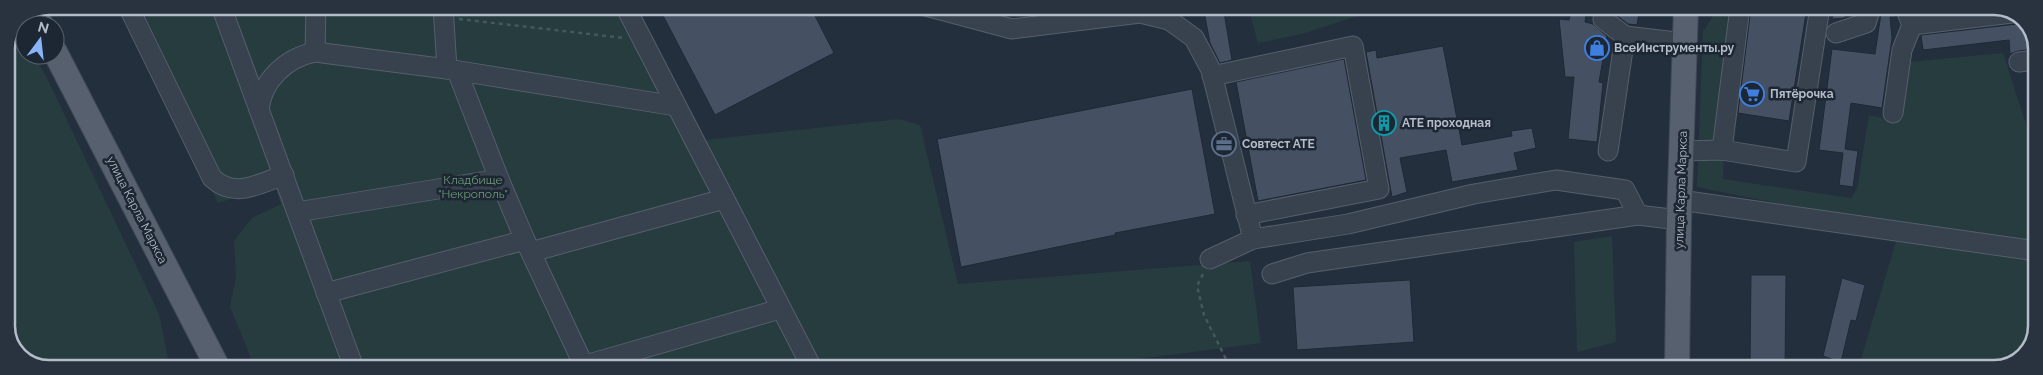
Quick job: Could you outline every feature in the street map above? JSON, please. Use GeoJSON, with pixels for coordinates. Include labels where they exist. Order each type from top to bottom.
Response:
{"type":"FeatureCollection","features":[{"type":"Feature","properties":{"kind":"main road","name":"улица Карла Маркса"},"geometry":{"type":"LineString","coordinates":[[1675,360],[1686,15]]}},
{"type":"Feature","properties":{"kind":"main road","name":"улица Карла Маркса"},"geometry":{"type":"LineString","coordinates":[[62,65],[214,360]]}},
{"type":"Feature","properties":{"kind":"lane"},"geometry":{"type":"LineString","coordinates":[[132,15],[212,178],[220,185],[234,190],[246,188],[284,175]]}},
{"type":"Feature","properties":{"kind":"lane"},"geometry":{"type":"LineString","coordinates":[[224,15],[351,360]]}},
{"type":"Feature","properties":{"kind":"lane"},"geometry":{"type":"LineString","coordinates":[[315,52],[316,15]]}},
{"type":"Feature","properties":{"kind":"lane"},"geometry":{"type":"LineString","coordinates":[[443,15],[452,70],[578,360]]}},
{"type":"Feature","properties":{"kind":"lane"},"geometry":{"type":"LineString","coordinates":[[630,15],[808,360]]}},
{"type":"Feature","properties":{"kind":"lane"},"geometry":{"type":"LineString","coordinates":[[960,15],[1012,29],[1124,15]]}},
{"type":"Feature","properties":{"kind":"lane"},"geometry":{"type":"LineString","coordinates":[[1148,15],[1169,20],[1194,38],[1212,76],[1253,239]]}},
{"type":"Feature","properties":{"kind":"lane"},"geometry":{"type":"LineString","coordinates":[[1603,15],[1603,19],[1625,36],[1685,43]]}},
{"type":"Feature","properties":{"kind":"lane"},"geometry":{"type":"LineString","coordinates":[[1722,150],[1739,15]]}},
{"type":"Feature","properties":{"kind":"lane"},"geometry":{"type":"LineString","coordinates":[[1682,151],[1722,150],[1796,162],[1819,15]]}},
{"type":"Feature","properties":{"kind":"lane"},"geometry":{"type":"LineString","coordinates":[[1836,33],[1866,23],[1868,15]]}},
{"type":"Feature","properties":{"kind":"lane"},"geometry":{"type":"LineString","coordinates":[[1893,113],[1902,50],[1912,26],[1908,15]]}},
{"type":"Feature","properties":{"kind":"lane"},"geometry":{"type":"LineString","coordinates":[[1912,26],[1997,15]]}},
{"type":"Feature","properties":{"kind":"lane"},"geometry":{"type":"LineString","coordinates":[[1608,152],[1625,36]]}},
{"type":"Feature","properties":{"kind":"lane"},"geometry":{"type":"LineString","coordinates":[[1212,76],[1353,46],[1379,189],[1246,214]]}},
{"type":"Feature","properties":{"kind":"lane"},"geometry":{"type":"LineString","coordinates":[[259,110],[261,94],[269,80],[291,61],[304,54],[315,52],[452,70],[676,106]]}},
{"type":"Feature","properties":{"kind":"lane"},"geometry":{"type":"LineString","coordinates":[[248,79],[257,83],[269,80]]}},
{"type":"Feature","properties":{"kind":"lane"},"geometry":{"type":"LineString","coordinates":[[297,212],[499,179]]}},
{"type":"Feature","properties":{"kind":"lane"},"geometry":{"type":"LineString","coordinates":[[1210,259],[1253,239],[1348,224],[1474,194],[1556,180],[1625,190],[1638,215]]}},
{"type":"Feature","properties":{"kind":"lane"},"geometry":{"type":"LineString","coordinates":[[326,293],[724,199]]}},
{"type":"Feature","properties":{"kind":"lane"},"geometry":{"type":"LineString","coordinates":[[1272,274],[1308,263],[1680,210],[2028,251]]}},
{"type":"Feature","properties":{"kind":"lane"},"geometry":{"type":"LineString","coordinates":[[608,360],[780,309]]}},
{"type":"Feature","properties":{"kind":"path"},"geometry":{"type":"LineString","coordinates":[[464,15],[643,40]]}},
{"type":"Feature","properties":{"kind":"path"},"geometry":{"type":"LineString","coordinates":[[1210,259],[1197,286],[1204,316],[1226,360]]}},
{"type":"Feature","properties":{"kind":"green space","name":"Кладбище \"Некрополь\""},"geometry":{"type":"Polygon","coordinates":[[[128,15],[641,15],[705,140],[899,119],[920,125],[958,284],[1250,261],[1261,343],[1131,360],[252,360],[230,307],[236,276],[234,241],[252,218],[281,204],[274,185],[218,203],[128,15]]]}},
{"type":"Feature","properties":{"kind":"green space"},"geometry":{"type":"Polygon","coordinates":[[[1250,15],[1360,15],[1302,34],[1258,43],[1250,15]]]}},
{"type":"Feature","properties":{"kind":"green space"},"geometry":{"type":"Polygon","coordinates":[[[1714,15],[1730,15],[1723,179],[1851,198],[1857,189],[1869,115],[1900,122],[1908,62],[2003,53],[2028,127],[2028,330],[2023,343],[2016,351],[1998,360],[1861,360],[1900,228],[1697,187],[1703,31],[1714,15]]]}},
{"type":"Feature","properties":{"kind":"green space"},"geometry":{"type":"Polygon","coordinates":[[[15,65],[39,65],[159,314],[168,360],[45,360],[32,355],[21,345],[18,339],[15,328],[15,65]]]}},
{"type":"Feature","properties":{"kind":"green space"},"geometry":{"type":"Polygon","coordinates":[[[1612,236],[1616,342],[1577,352],[1574,242],[1612,236]]]}},
{"type":"Feature","properties":{"kind":"building"},"geometry":{"type":"Polygon","coordinates":[[[663,15],[815,15],[834,53],[715,115],[663,15]]]}},
{"type":"Feature","properties":{"kind":"building"},"geometry":{"type":"Polygon","coordinates":[[[1205,15],[1224,15],[1232,60],[1220,63],[1210,43],[1205,15]]]}},
{"type":"Feature","properties":{"kind":"building"},"geometry":{"type":"Polygon","coordinates":[[[1570,15],[1586,15],[1585,22],[1593,24],[1607,36],[1599,82],[1603,83],[1597,142],[1568,139],[1574,77],[1565,77],[1559,19],[1569,20],[1570,15]]]}},
{"type":"Feature","properties":{"kind":"building"},"geometry":{"type":"Polygon","coordinates":[[[1616,15],[1639,15],[1637,25],[1628,24],[1616,15]]]}},
{"type":"Feature","properties":{"kind":"building"},"geometry":{"type":"Polygon","coordinates":[[[1750,15],[1806,15],[1789,121],[1738,113],[1750,15]]]}},
{"type":"Feature","properties":{"kind":"building"},"geometry":{"type":"Polygon","coordinates":[[[1833,15],[1845,15],[1845,18],[1832,19],[1833,15]]]}},
{"type":"Feature","properties":{"kind":"building"},"geometry":{"type":"Polygon","coordinates":[[[1881,15],[1896,15],[1895,17],[1890,17],[1892,38],[1882,108],[1851,103],[1845,149],[1858,151],[1853,187],[1839,185],[1843,153],[1819,150],[1832,49],[1875,54],[1881,15]]]}},
{"type":"Feature","properties":{"kind":"building"},"geometry":{"type":"Polygon","coordinates":[[[2017,24],[2025,36],[2028,50],[2010,54],[2009,40],[1923,50],[1921,35],[2017,24]]]}},
{"type":"Feature","properties":{"kind":"building"},"geometry":{"type":"Polygon","coordinates":[[[1443,46],[1462,145],[1512,136],[1511,131],[1532,128],[1536,148],[1514,153],[1518,170],[1452,182],[1446,150],[1400,158],[1407,192],[1392,197],[1366,52],[1376,50],[1377,58],[1443,46]]]}},
{"type":"Feature","properties":{"kind":"building"},"geometry":{"type":"Polygon","coordinates":[[[1344,59],[1366,180],[1258,201],[1236,82],[1344,59]]]}},
{"type":"Feature","properties":{"kind":"building"},"geometry":{"type":"Polygon","coordinates":[[[1192,89],[1215,214],[1115,233],[1115,235],[961,267],[937,139],[1192,89]]]}},
{"type":"Feature","properties":{"kind":"building"},"geometry":{"type":"Polygon","coordinates":[[[1751,275],[1786,275],[1785,360],[1750,360],[1751,275]]]}},
{"type":"Feature","properties":{"kind":"building"},"geometry":{"type":"Polygon","coordinates":[[[1842,278],[1865,285],[1856,321],[1851,320],[1841,360],[1823,356],[1842,278]]]}},
{"type":"Feature","properties":{"kind":"building"},"geometry":{"type":"Polygon","coordinates":[[[1410,280],[1414,342],[1297,350],[1293,287],[1410,280]]]}},
{"type":"Feature","properties":{"kind":"place","name":"ВсеИнструменты.ру"},"geometry":{"type":"Point","coordinates":[1597,48]}},
{"type":"Feature","properties":{"kind":"place","name":"Пятёрочка"},"geometry":{"type":"Point","coordinates":[1752,94]}},
{"type":"Feature","properties":{"kind":"place","name":"АТЕ проходная"},"geometry":{"type":"Point","coordinates":[1384,123]}},
{"type":"Feature","properties":{"kind":"place","name":"Совтест АТЕ"},"geometry":{"type":"Point","coordinates":[1224,144]}}]}
